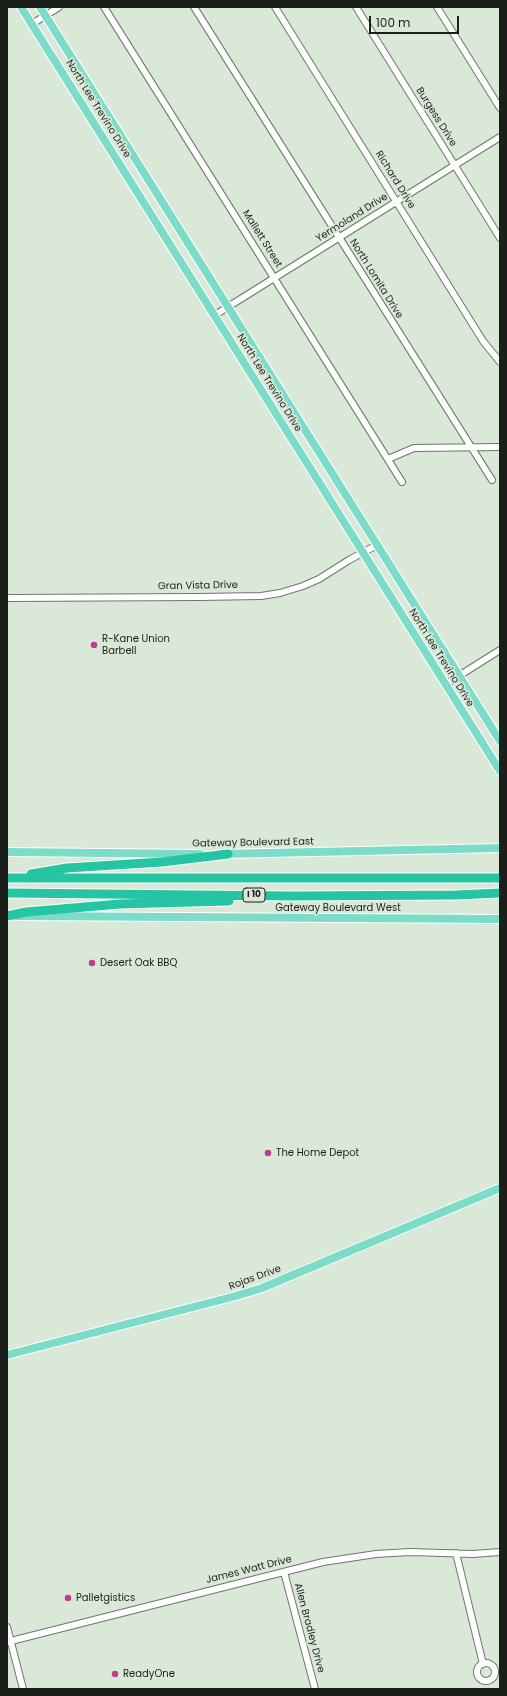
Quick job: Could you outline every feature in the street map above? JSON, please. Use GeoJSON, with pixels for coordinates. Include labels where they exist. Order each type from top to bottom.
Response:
{"type":"FeatureCollection","features":[{"type":"Feature","properties":{"kind":"highway"},"geometry":{"type":"LineString","coordinates":[[10,878],[67,868],[162,862],[228,854]]}},
{"type":"Feature","properties":{"kind":"highway","name":"I 10"},"geometry":{"type":"LineString","coordinates":[[10,878],[500,878]]}},
{"type":"Feature","properties":{"kind":"highway","name":"I 10"},"geometry":{"type":"LineString","coordinates":[[7,893],[293,896],[456,895],[500,893]]}},
{"type":"Feature","properties":{"kind":"highway"},"geometry":{"type":"LineString","coordinates":[[7,916],[26,912],[120,904],[239,901],[293,896]]}},
{"type":"Feature","properties":{"kind":"main road","name":"North Lee Trevino Drive"},"geometry":{"type":"LineString","coordinates":[[21,7],[500,771]]}},
{"type":"Feature","properties":{"kind":"main road","name":"North Lee Trevino Drive"},"geometry":{"type":"LineString","coordinates":[[40,7],[500,740]]}},
{"type":"Feature","properties":{"kind":"main road","name":"Gateway Boulevard East"},"geometry":{"type":"LineString","coordinates":[[7,852],[228,854],[500,848]]}},
{"type":"Feature","properties":{"kind":"main road","name":"Gateway Boulevard West"},"geometry":{"type":"LineString","coordinates":[[7,916],[500,918]]}},
{"type":"Feature","properties":{"kind":"main road","name":"Rojas Drive"},"geometry":{"type":"LineString","coordinates":[[7,1355],[262,1288],[500,1188]]}},
{"type":"Feature","properties":{"kind":"street"},"geometry":{"type":"LineString","coordinates":[[32,24],[60,7]]}},
{"type":"Feature","properties":{"kind":"street","name":"Mallett Street"},"geometry":{"type":"LineString","coordinates":[[104,7],[402,482]]}},
{"type":"Feature","properties":{"kind":"street","name":"North Lomita Drive"},"geometry":{"type":"LineString","coordinates":[[194,7],[338,238],[492,480]]}},
{"type":"Feature","properties":{"kind":"street","name":"Richard Drive"},"geometry":{"type":"LineString","coordinates":[[275,7],[483,341],[500,362]]}},
{"type":"Feature","properties":{"kind":"street","name":"Burgess Drive"},"geometry":{"type":"LineString","coordinates":[[356,7],[500,238]]}},
{"type":"Feature","properties":{"kind":"street"},"geometry":{"type":"LineString","coordinates":[[437,7],[500,108]]}},
{"type":"Feature","properties":{"kind":"street","name":"Yermoland Drive"},"geometry":{"type":"LineString","coordinates":[[215,315],[500,137]]}},
{"type":"Feature","properties":{"kind":"street"},"geometry":{"type":"LineString","coordinates":[[388,459],[414,448],[500,447]]}},
{"type":"Feature","properties":{"kind":"street","name":"Gran Vista Drive"},"geometry":{"type":"LineString","coordinates":[[7,598],[273,594],[303,586],[377,545]]}},
{"type":"Feature","properties":{"kind":"street"},"geometry":{"type":"LineString","coordinates":[[446,684],[500,650]]}},
{"type":"Feature","properties":{"kind":"street","name":"James Watt Drive"},"geometry":{"type":"LineString","coordinates":[[9,1642],[319,1563],[364,1556],[410,1552],[500,1552]]}},
{"type":"Feature","properties":{"kind":"street"},"geometry":{"type":"LineString","coordinates":[[456,1553],[483,1664]]}},
{"type":"Feature","properties":{"kind":"street","name":"Allen Bradley Drive"},"geometry":{"type":"LineString","coordinates":[[284,1572],[315,1689]]}},
{"type":"Feature","properties":{"kind":"street"},"geometry":{"type":"LineString","coordinates":[[7,1627],[9,1642],[23,1689]]}},
{"type":"Feature","properties":{"kind":"place","name":"R-Kane Union Barbell"},"geometry":{"type":"Point","coordinates":[94,645]}},
{"type":"Feature","properties":{"kind":"place","name":"Desert Oak BBQ"},"geometry":{"type":"Point","coordinates":[92,963]}},
{"type":"Feature","properties":{"kind":"place","name":"The Home Depot"},"geometry":{"type":"Point","coordinates":[268,1153]}},
{"type":"Feature","properties":{"kind":"place","name":"Palletgistics"},"geometry":{"type":"Point","coordinates":[68,1598]}},
{"type":"Feature","properties":{"kind":"place","name":"ReadyOne"},"geometry":{"type":"Point","coordinates":[115,1674]}}]}
